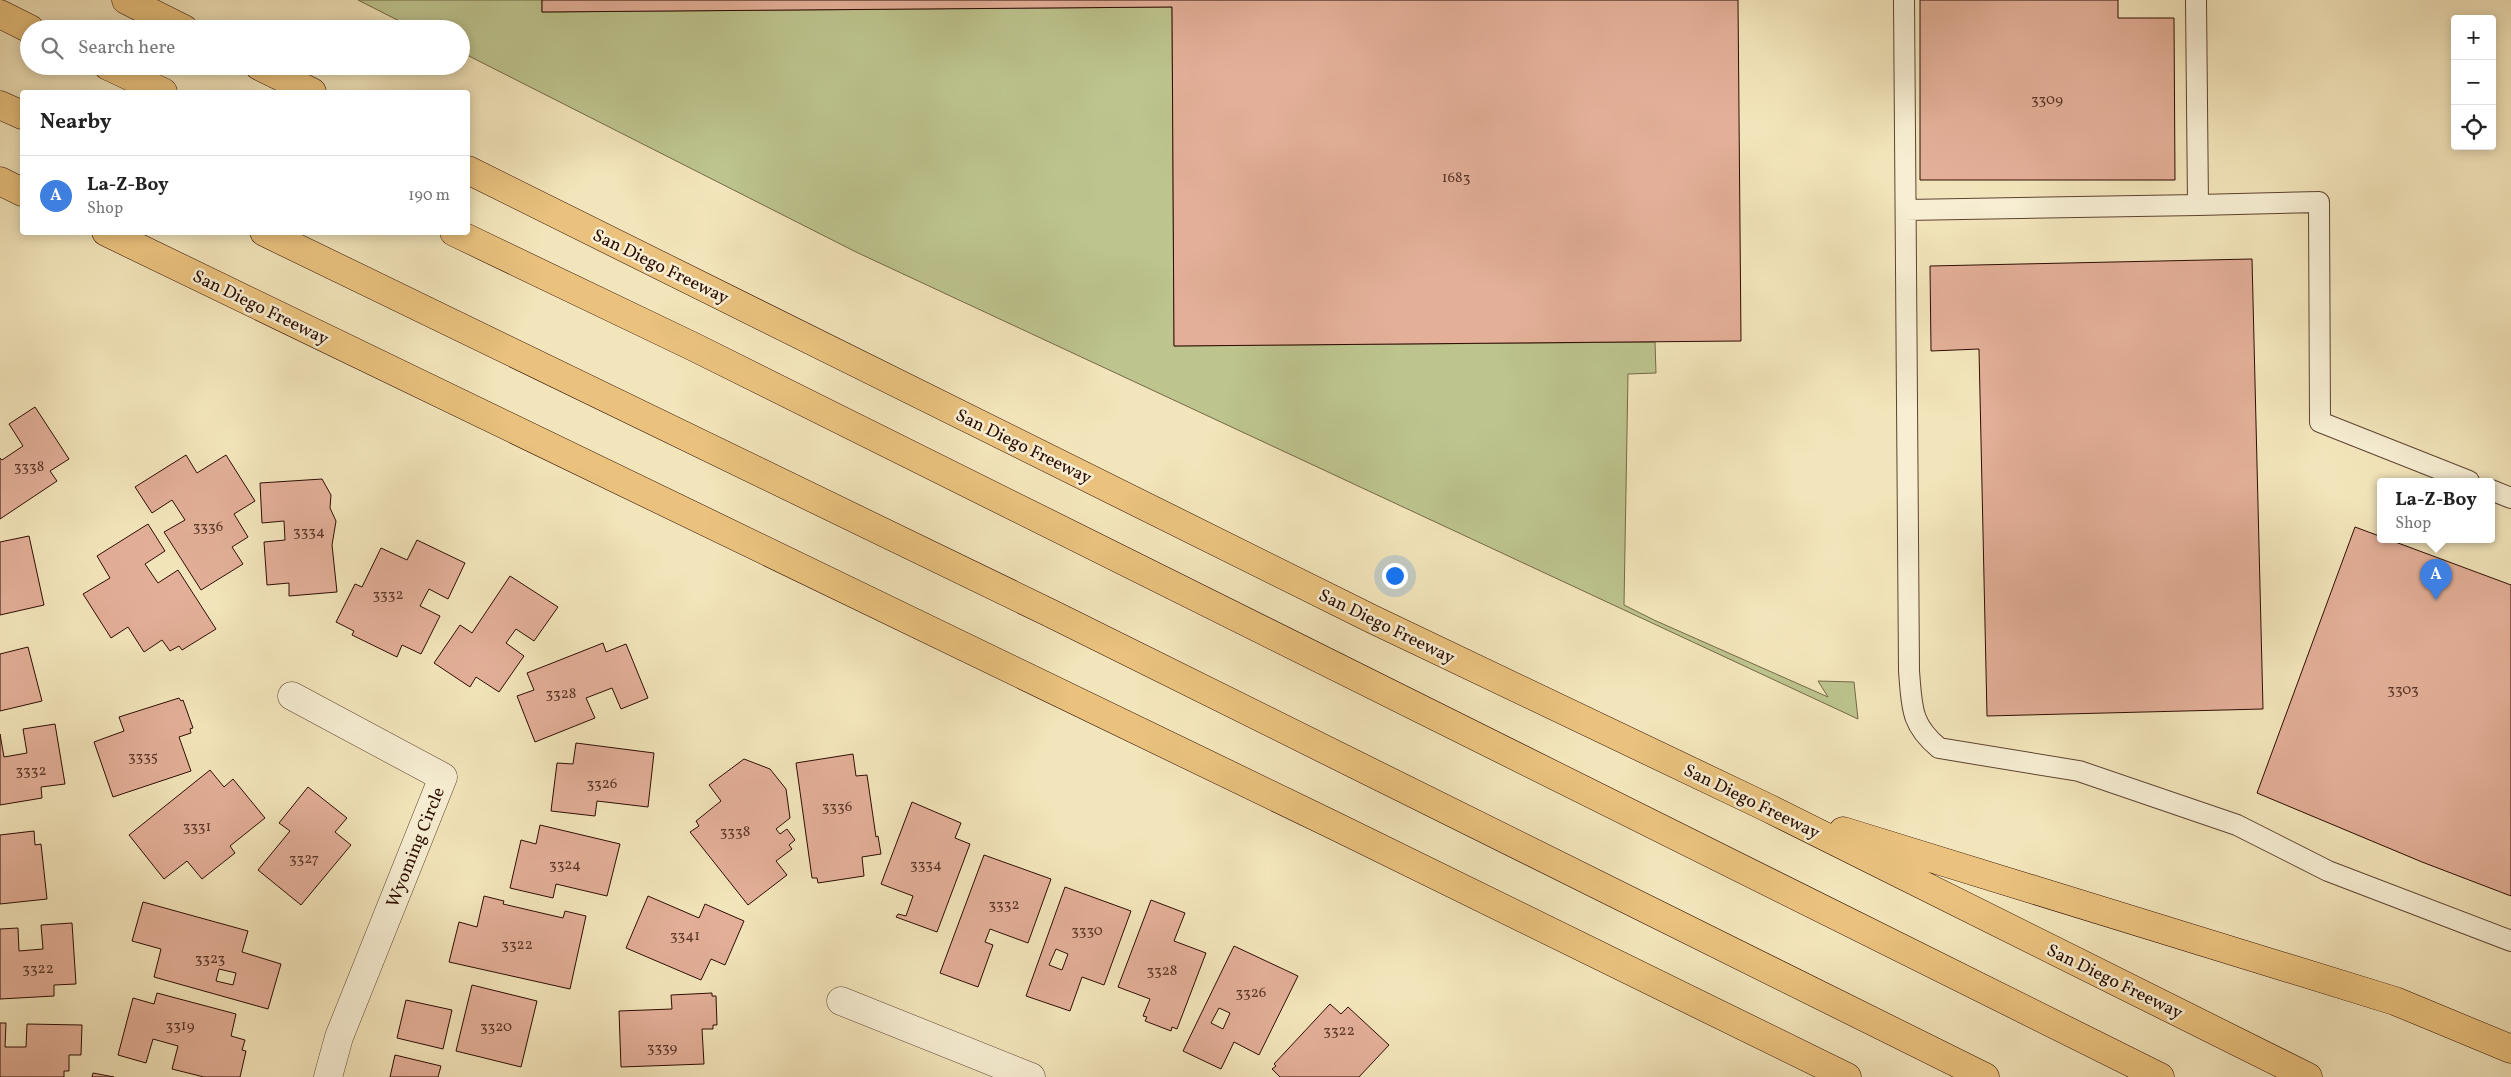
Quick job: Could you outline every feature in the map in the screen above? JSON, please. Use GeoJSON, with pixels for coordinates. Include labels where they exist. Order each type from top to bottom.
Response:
{"type":"FeatureCollection","features":[{"type":"Feature","properties":{"kind":"highway"},"geometry":{"type":"LineString","coordinates":[[126,0],[166,20]]}},
{"type":"Feature","properties":{"kind":"highway"},"geometry":{"type":"LineString","coordinates":[[0,14],[20,24]]}},
{"type":"Feature","properties":{"kind":"highway"},"geometry":{"type":"LineString","coordinates":[[127,75],[159,90]]}},
{"type":"Feature","properties":{"kind":"highway"},"geometry":{"type":"LineString","coordinates":[[277,75],[308,90]]}},
{"type":"Feature","properties":{"kind":"highway"},"geometry":{"type":"LineString","coordinates":[[0,104],[20,114]]}},
{"type":"Feature","properties":{"kind":"highway","name":"San Diego Freeway"},"geometry":{"type":"LineString","coordinates":[[470,171],[1372,619],[1766,807],[2308,1077]]}},
{"type":"Feature","properties":{"kind":"highway"},"geometry":{"type":"LineString","coordinates":[[0,181],[20,191]]}},
{"type":"Feature","properties":{"kind":"highway","name":"San Diego Freeway"},"geometry":{"type":"LineString","coordinates":[[112,235],[1331,824],[1847,1077]]}},
{"type":"Feature","properties":{"kind":"highway"},"geometry":{"type":"LineString","coordinates":[[270,235],[1050,613],[1985,1077]]}},
{"type":"Feature","properties":{"kind":"highway"},"geometry":{"type":"LineString","coordinates":[[460,235],[694,347],[2160,1077]]}},
{"type":"Feature","properties":{"kind":"highway"},"geometry":{"type":"LineString","coordinates":[[1766,807],[2395,1001],[2511,1049]]}},
{"type":"Feature","properties":{"kind":"street","name":"Wyoming Circle"},"geometry":{"type":"LineString","coordinates":[[292,696],[443,777],[339,1037],[328,1077]]}},
{"type":"Feature","properties":{"kind":"street"},"geometry":{"type":"LineString","coordinates":[[841,1001],[1031,1077]]}},
{"type":"Feature","properties":{"kind":"lane"},"geometry":{"type":"LineString","coordinates":[[1904,0],[1909,671],[1913,714],[1926,737],[1939,748],[2078,771],[2237,825],[2328,871],[2511,941]]}},
{"type":"Feature","properties":{"kind":"lane"},"geometry":{"type":"LineString","coordinates":[[2196,0],[2198,205]]}},
{"type":"Feature","properties":{"kind":"lane"},"geometry":{"type":"LineString","coordinates":[[1906,210],[2319,202],[2320,422],[2461,478]]}},
{"type":"Feature","properties":{"kind":"lane"},"geometry":{"type":"LineString","coordinates":[[2495,492],[2511,498]]}},
{"type":"Feature","properties":{"kind":"green space"},"geometry":{"type":"Polygon","coordinates":[[[358,0],[542,0],[542,12],[1172,7],[1174,346],[1655,342],[1656,373],[1628,374],[1624,605],[1828,697],[1818,681],[1854,682],[1858,719],[856,252],[470,57],[470,20],[397,20],[358,0]]]}},
{"type":"Feature","properties":{"kind":"building"},"geometry":{"type":"Polygon","coordinates":[[[542,0],[1738,0],[1741,341],[1174,346],[1172,7],[542,12],[542,0]]]}},
{"type":"Feature","properties":{"kind":"building"},"geometry":{"type":"Polygon","coordinates":[[[1920,0],[2118,0],[2118,18],[2174,18],[2175,180],[1920,180],[1920,0]]]}},
{"type":"Feature","properties":{"kind":"building"},"geometry":{"type":"Polygon","coordinates":[[[2252,259],[2263,709],[1987,716],[1979,349],[1931,351],[1930,266],[2252,259]]]}},
{"type":"Feature","properties":{"kind":"building"},"geometry":{"type":"Polygon","coordinates":[[[35,407],[69,459],[50,471],[57,481],[0,519],[0,458],[2,460],[23,446],[9,424],[35,407]]]}},
{"type":"Feature","properties":{"kind":"building"},"geometry":{"type":"Polygon","coordinates":[[[186,455],[197,473],[226,455],[255,501],[234,514],[248,537],[232,547],[243,564],[201,590],[164,532],[185,520],[172,500],[152,513],[135,487],[186,455]]]}},
{"type":"Feature","properties":{"kind":"building"},"geometry":{"type":"Polygon","coordinates":[[[322,479],[331,495],[330,508],[336,521],[332,545],[337,592],[289,596],[289,583],[267,585],[264,542],[285,540],[284,521],[262,523],[260,483],[322,479]]]}},
{"type":"Feature","properties":{"kind":"building"},"geometry":{"type":"Polygon","coordinates":[[[148,524],[165,551],[145,564],[158,583],[178,570],[216,629],[182,650],[179,646],[170,651],[162,640],[144,652],[128,627],[111,638],[83,594],[110,578],[97,556],[148,524]]]}},
{"type":"Feature","properties":{"kind":"building"},"geometry":{"type":"Polygon","coordinates":[[[2355,527],[2377,535],[2377,543],[2398,543],[2511,585],[2511,896],[2422,862],[2257,793],[2355,527]]]}},
{"type":"Feature","properties":{"kind":"building"},"geometry":{"type":"Polygon","coordinates":[[[29,536],[44,605],[0,615],[0,542],[29,536]]]}},
{"type":"Feature","properties":{"kind":"building"},"geometry":{"type":"Polygon","coordinates":[[[417,540],[465,563],[448,599],[429,589],[420,606],[440,616],[421,654],[402,645],[397,657],[352,635],[354,631],[336,622],[355,584],[362,587],[381,548],[407,560],[417,540]]]}},
{"type":"Feature","properties":{"kind":"building"},"geometry":{"type":"Polygon","coordinates":[[[510,576],[558,607],[534,641],[516,629],[506,643],[524,656],[499,692],[476,677],[470,687],[434,663],[460,625],[472,633],[510,576]]]}},
{"type":"Feature","properties":{"kind":"building"},"geometry":{"type":"Polygon","coordinates":[[[603,643],[606,652],[626,644],[648,698],[621,709],[612,688],[586,698],[595,718],[535,742],[517,696],[534,690],[527,673],[603,643]]]}},
{"type":"Feature","properties":{"kind":"building"},"geometry":{"type":"Polygon","coordinates":[[[28,647],[42,701],[0,711],[0,654],[28,647]]]}},
{"type":"Feature","properties":{"kind":"building"},"geometry":{"type":"Polygon","coordinates":[[[179,698],[181,701],[183,700],[193,728],[190,729],[191,733],[179,737],[191,771],[113,797],[94,742],[124,731],[119,717],[179,698]]]}},
{"type":"Feature","properties":{"kind":"building"},"geometry":{"type":"Polygon","coordinates":[[[55,724],[65,784],[41,787],[42,798],[0,805],[0,734],[4,757],[27,753],[23,729],[55,724]]]}},
{"type":"Feature","properties":{"kind":"building"},"geometry":{"type":"Polygon","coordinates":[[[576,743],[654,753],[648,807],[597,801],[595,816],[551,811],[557,763],[573,764],[576,743]]]}},
{"type":"Feature","properties":{"kind":"building"},"geometry":{"type":"Polygon","coordinates":[[[853,754],[856,776],[867,775],[876,837],[878,836],[881,854],[862,857],[864,876],[818,883],[817,878],[812,878],[796,763],[853,754]]]}},
{"type":"Feature","properties":{"kind":"building"},"geometry":{"type":"Polygon","coordinates":[[[744,759],[770,769],[786,789],[790,818],[776,829],[780,834],[787,829],[795,840],[789,845],[792,849],[776,861],[787,875],[748,905],[690,832],[699,826],[696,821],[721,801],[709,785],[744,759]]]}},
{"type":"Feature","properties":{"kind":"building"},"geometry":{"type":"Polygon","coordinates":[[[210,770],[224,787],[233,779],[265,818],[230,846],[235,853],[202,879],[187,861],[164,879],[129,835],[210,770]]]}},
{"type":"Feature","properties":{"kind":"building"},"geometry":{"type":"Polygon","coordinates":[[[308,787],[347,818],[335,832],[351,845],[301,905],[258,870],[290,831],[279,823],[308,787]]]}},
{"type":"Feature","properties":{"kind":"building"},"geometry":{"type":"Polygon","coordinates":[[[912,802],[961,823],[955,838],[970,844],[937,932],[896,917],[898,914],[906,916],[913,896],[881,884],[912,802]]]}},
{"type":"Feature","properties":{"kind":"building"},"geometry":{"type":"Polygon","coordinates":[[[540,825],[620,844],[607,896],[556,884],[553,898],[510,888],[521,840],[536,844],[540,825]]]}},
{"type":"Feature","properties":{"kind":"building"},"geometry":{"type":"Polygon","coordinates":[[[34,831],[35,845],[41,844],[47,899],[0,904],[0,835],[34,831]]]}},
{"type":"Feature","properties":{"kind":"building"},"geometry":{"type":"Polygon","coordinates":[[[984,855],[1051,879],[1028,943],[990,929],[985,942],[993,945],[978,987],[940,973],[984,855]]]}},
{"type":"Feature","properties":{"kind":"building"},"geometry":{"type":"Polygon","coordinates":[[[1065,887],[1131,911],[1104,985],[1082,977],[1070,1011],[1026,996],[1065,887]],[[1056,949],[1049,965],[1062,970],[1068,954],[1056,949]]]}},
{"type":"Feature","properties":{"kind":"building"},"geometry":{"type":"Polygon","coordinates":[[[484,896],[504,901],[503,904],[563,918],[565,911],[586,916],[570,989],[449,962],[459,922],[477,927],[484,896]]]}},
{"type":"Feature","properties":{"kind":"building"},"geometry":{"type":"Polygon","coordinates":[[[648,896],[699,918],[705,904],[744,921],[725,965],[711,959],[701,980],[626,948],[648,896]]]}},
{"type":"Feature","properties":{"kind":"building"},"geometry":{"type":"Polygon","coordinates":[[[1151,900],[1185,913],[1174,941],[1206,953],[1177,1029],[1172,1027],[1171,1031],[1145,1021],[1147,1017],[1143,1016],[1150,999],[1118,987],[1151,900]]]}},
{"type":"Feature","properties":{"kind":"building"},"geometry":{"type":"Polygon","coordinates":[[[143,902],[248,931],[242,952],[281,964],[268,1009],[154,977],[161,949],[132,941],[143,902]],[[219,969],[216,981],[233,985],[236,973],[219,969]]]}},
{"type":"Feature","properties":{"kind":"building"},"geometry":{"type":"Polygon","coordinates":[[[72,923],[76,984],[54,985],[54,996],[0,999],[0,929],[18,928],[19,951],[43,949],[41,925],[72,923]]]}},
{"type":"Feature","properties":{"kind":"building"},"geometry":{"type":"Polygon","coordinates":[[[1234,946],[1298,976],[1259,1055],[1234,1042],[1221,1069],[1183,1051],[1234,946]],[[1219,1008],[1211,1023],[1223,1029],[1230,1013],[1219,1008]]]}},
{"type":"Feature","properties":{"kind":"building"},"geometry":{"type":"Polygon","coordinates":[[[472,985],[537,1001],[521,1067],[456,1051],[472,985]]]}},
{"type":"Feature","properties":{"kind":"building"},"geometry":{"type":"Polygon","coordinates":[[[157,993],[236,1014],[231,1036],[245,1040],[242,1050],[246,1051],[240,1077],[204,1077],[172,1069],[178,1046],[153,1039],[146,1063],[118,1055],[133,998],[154,1004],[157,993]]]}},
{"type":"Feature","properties":{"kind":"building"},"geometry":{"type":"Polygon","coordinates":[[[712,993],[712,996],[716,996],[717,1025],[713,1025],[713,1029],[702,1029],[704,1064],[621,1067],[619,1011],[672,1009],[671,995],[712,993]]]}},
{"type":"Feature","properties":{"kind":"building"},"geometry":{"type":"Polygon","coordinates":[[[406,1000],[452,1010],[443,1049],[397,1038],[406,1000]]]}},
{"type":"Feature","properties":{"kind":"building"},"geometry":{"type":"Polygon","coordinates":[[[1330,1004],[1341,1014],[1348,1007],[1389,1045],[1359,1077],[1280,1077],[1272,1069],[1276,1066],[1274,1064],[1330,1004]]]}},
{"type":"Feature","properties":{"kind":"building"},"geometry":{"type":"Polygon","coordinates":[[[0,1023],[6,1023],[5,1047],[26,1047],[27,1024],[82,1025],[81,1055],[69,1055],[69,1071],[64,1071],[64,1077],[0,1077],[0,1023]]]}},
{"type":"Feature","properties":{"kind":"building"},"geometry":{"type":"Polygon","coordinates":[[[395,1055],[441,1066],[438,1077],[390,1077],[395,1055]]]}},
{"type":"Feature","properties":{"kind":"building"},"geometry":{"type":"Polygon","coordinates":[[[93,1073],[114,1077],[92,1077],[93,1073]]]}},
{"type":"Feature","properties":{"kind":"place","name":"La-Z-Boy"},"geometry":{"type":"Point","coordinates":[2436,600]}}]}
